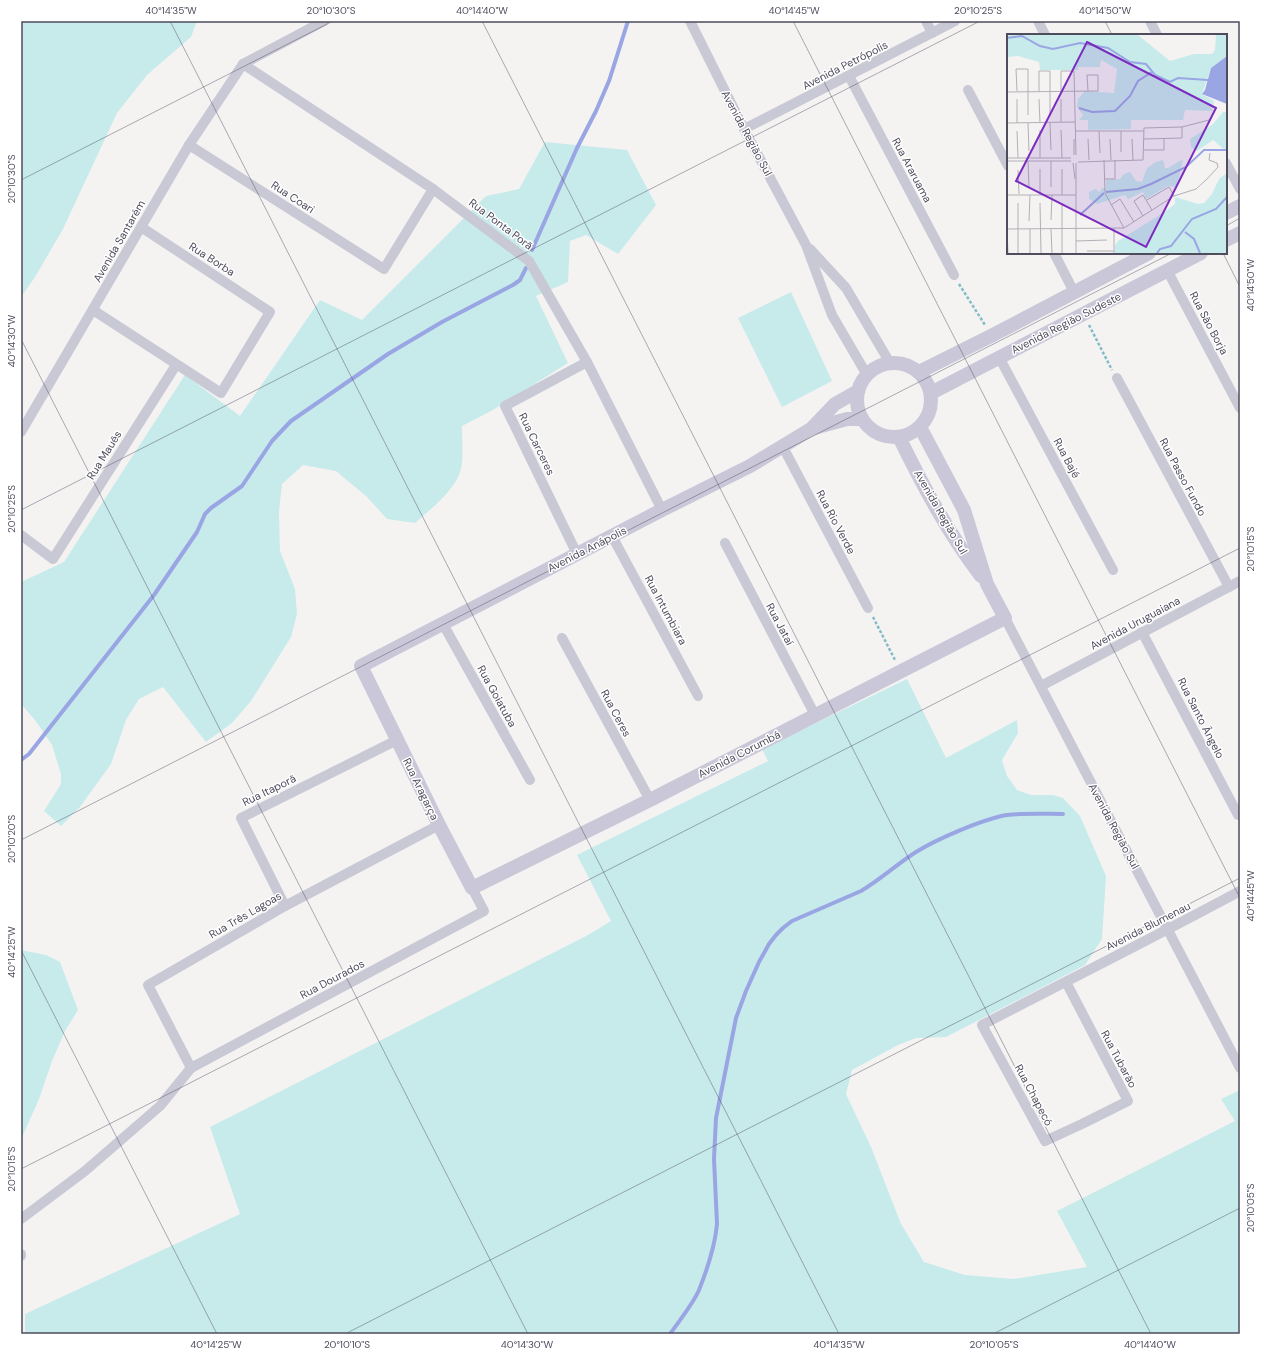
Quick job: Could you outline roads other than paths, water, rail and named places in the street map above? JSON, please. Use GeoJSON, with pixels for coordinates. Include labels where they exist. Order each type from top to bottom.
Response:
{"type":"FeatureCollection","features":[{"type":"Feature","properties":{"kind":"street"},"geometry":{"type":"LineString","coordinates":[[243,64],[322,21]]}},
{"type":"Feature","properties":{"kind":"street","name":"Avenida Região Sul"},"geometry":{"type":"LineString","coordinates":[[690,21],[744,129],[806,245],[832,315],[867,375]]}},
{"type":"Feature","properties":{"kind":"street"},"geometry":{"type":"LineString","coordinates":[[926,21],[932,33]]}},
{"type":"Feature","properties":{"kind":"street","name":"Avenida Petrópolis"},"geometry":{"type":"LineString","coordinates":[[744,129],[955,21]]}},
{"type":"Feature","properties":{"kind":"street"},"geometry":{"type":"LineString","coordinates":[[1038,21],[1044,34]]}},
{"type":"Feature","properties":{"kind":"street"},"geometry":{"type":"LineString","coordinates":[[1150,21],[1156,34]]}},
{"type":"Feature","properties":{"kind":"street","name":"Avenida Santarém"},"geometry":{"type":"LineString","coordinates":[[21,432],[189,145],[243,64]]}},
{"type":"Feature","properties":{"kind":"street","name":"Rua Ponta Porã"},"geometry":{"type":"LineString","coordinates":[[243,64],[433,189],[529,261],[587,362],[662,510]]}},
{"type":"Feature","properties":{"kind":"street","name":"Rua Araruama"},"geometry":{"type":"LineString","coordinates":[[849,76],[954,275]]}},
{"type":"Feature","properties":{"kind":"street"},"geometry":{"type":"LineString","coordinates":[[968,90],[1007,164]]}},
{"type":"Feature","properties":{"kind":"street","name":"Rua Coari"},"geometry":{"type":"LineString","coordinates":[[189,145],[384,269],[433,189]]}},
{"type":"Feature","properties":{"kind":"street"},"geometry":{"type":"LineString","coordinates":[[1227,165],[1240,189]]}},
{"type":"Feature","properties":{"kind":"street"},"geometry":{"type":"LineString","coordinates":[[1227,212],[1240,206]]}},
{"type":"Feature","properties":{"kind":"street","name":"Rua Borba"},"geometry":{"type":"LineString","coordinates":[[141,227],[270,312],[221,393],[176,365]]}},
{"type":"Feature","properties":{"kind":"street"},"geometry":{"type":"LineString","coordinates":[[1227,240],[1240,233]]}},
{"type":"Feature","properties":{"kind":"street","name":"Avenida Região Sul"},"geometry":{"type":"LineString","coordinates":[[806,245],[846,288],[890,363]]}},
{"type":"Feature","properties":{"kind":"street"},"geometry":{"type":"LineString","coordinates":[[1055,254],[1074,292]]}},
{"type":"Feature","properties":{"kind":"street","name":"Avenida Região Sudeste"},"geometry":{"type":"LineString","coordinates":[[918,372],[991,336],[1147,254]]}},
{"type":"Feature","properties":{"kind":"street","name":"Avenida Região Sudeste"},"geometry":{"type":"LineString","coordinates":[[931,393],[1199,254]]}},
{"type":"Feature","properties":{"kind":"street","name":"Rua São Borja"},"geometry":{"type":"LineString","coordinates":[[1168,270],[1240,408]]}},
{"type":"Feature","properties":{"kind":"street"},"geometry":{"type":"LineString","coordinates":[[93,310],[176,365]]}},
{"type":"Feature","properties":{"kind":"street","name":"Rua Bajé"},"geometry":{"type":"LineString","coordinates":[[999,358],[1113,570]]}},
{"type":"Feature","properties":{"kind":"street","name":"Rua Carceres"},"geometry":{"type":"LineString","coordinates":[[577,554],[505,406],[587,362]]}},
{"type":"Feature","properties":{"kind":"street"},"geometry":{"type":"LineString","coordinates":[[890,363],[905,364],[918,372],[925,379],[931,393],[930,411],[920,427],[910,434],[899,437],[887,437],[876,433],[869,428],[862,419],[857,407],[858,391],[861,382],[867,375],[877,367],[890,363]]}},
{"type":"Feature","properties":{"kind":"street","name":"Rua Mauês"},"geometry":{"type":"LineString","coordinates":[[21,535],[53,559],[176,365]]}},
{"type":"Feature","properties":{"kind":"street","name":"Rua Passo Fundo"},"geometry":{"type":"LineString","coordinates":[[1116,378],[1229,587]]}},
{"type":"Feature","properties":{"kind":"street","name":"Avenida Anápolis"},"geometry":{"type":"LineString","coordinates":[[361,666],[750,466],[811,429],[835,404],[858,391]]}},
{"type":"Feature","properties":{"kind":"street","name":"Avenida Anápolis"},"geometry":{"type":"LineString","coordinates":[[811,429],[847,419],[862,419]]}},
{"type":"Feature","properties":{"kind":"street","name":"Avenida Região Sul"},"geometry":{"type":"LineString","coordinates":[[920,427],[964,510],[988,584],[1240,1068]]}},
{"type":"Feature","properties":{"kind":"street","name":"Avenida Região Sul"},"geometry":{"type":"LineString","coordinates":[[899,437],[935,507],[962,551],[988,584]]}},
{"type":"Feature","properties":{"kind":"street","name":"Rua Rio Verde"},"geometry":{"type":"LineString","coordinates":[[783,447],[868,608]]}},
{"type":"Feature","properties":{"kind":"street","name":"Rua Intumbiara"},"geometry":{"type":"LineString","coordinates":[[612,536],[698,696]]}},
{"type":"Feature","properties":{"kind":"street","name":"Rua Jataí"},"geometry":{"type":"LineString","coordinates":[[725,543],[815,716]]}},
{"type":"Feature","properties":{"kind":"street","name":"Avenida Uruguaiana"},"geometry":{"type":"LineString","coordinates":[[1041,686],[1240,581]]}},
{"type":"Feature","properties":{"kind":"street","name":"Avenida Corumbá"},"geometry":{"type":"LineString","coordinates":[[472,888],[650,800],[1005,618]]}},
{"type":"Feature","properties":{"kind":"street","name":"Rua Goiatuba"},"geometry":{"type":"LineString","coordinates":[[443,624],[530,780]]}},
{"type":"Feature","properties":{"kind":"street","name":"Rua Santo Ângelo"},"geometry":{"type":"LineString","coordinates":[[1142,632],[1238,815]]}},
{"type":"Feature","properties":{"kind":"street","name":"Rua Ceres"},"geometry":{"type":"LineString","coordinates":[[562,638],[650,800]]}},
{"type":"Feature","properties":{"kind":"street","name":"Rua Aragarça"},"geometry":{"type":"LineString","coordinates":[[361,666],[439,825],[484,911]]}},
{"type":"Feature","properties":{"kind":"street","name":"Rua Itaporã"},"geometry":{"type":"LineString","coordinates":[[285,906],[240,818],[397,740]]}},
{"type":"Feature","properties":{"kind":"street","name":"Rua Três Lagoas"},"geometry":{"type":"LineString","coordinates":[[191,1068],[148,985],[285,906],[439,825]]}},
{"type":"Feature","properties":{"kind":"street","name":"Avenida Blumenau"},"geometry":{"type":"LineString","coordinates":[[982,1025],[1168,930],[1240,891]]}},
{"type":"Feature","properties":{"kind":"street","name":"Rua Dourados"},"geometry":{"type":"LineString","coordinates":[[191,1068],[484,911]]}},
{"type":"Feature","properties":{"kind":"street","name":"Rua Tubarão"},"geometry":{"type":"LineString","coordinates":[[1066,982],[1128,1101],[1082,1124]]}},
{"type":"Feature","properties":{"kind":"street","name":"Rua Chapecó"},"geometry":{"type":"LineString","coordinates":[[982,1025],[1045,1141],[1082,1124]]}},
{"type":"Feature","properties":{"kind":"street"},"geometry":{"type":"LineString","coordinates":[[21,1219],[85,1171],[160,1106],[191,1068]]}},
{"type":"Feature","properties":{"kind":"waterway"},"geometry":{"type":"LineString","coordinates":[[532,250],[577,148],[609,81],[628,21]]}},
{"type":"Feature","properties":{"kind":"waterway"},"geometry":{"type":"LineString","coordinates":[[21,760],[29,754],[154,595],[197,532],[205,514],[242,486],[272,441],[291,421],[388,354],[442,322],[513,285],[520,280],[526,268]]}},
{"type":"Feature","properties":{"kind":"waterway"},"geometry":{"type":"LineString","coordinates":[[670,1334],[690,1307],[699,1290],[713,1249],[717,1224],[714,1159],[716,1118],[736,1018],[746,991],[769,944],[776,935],[792,921],[861,891],[916,852],[948,836],[973,825],[1007,815],[1063,814]]}}]}
